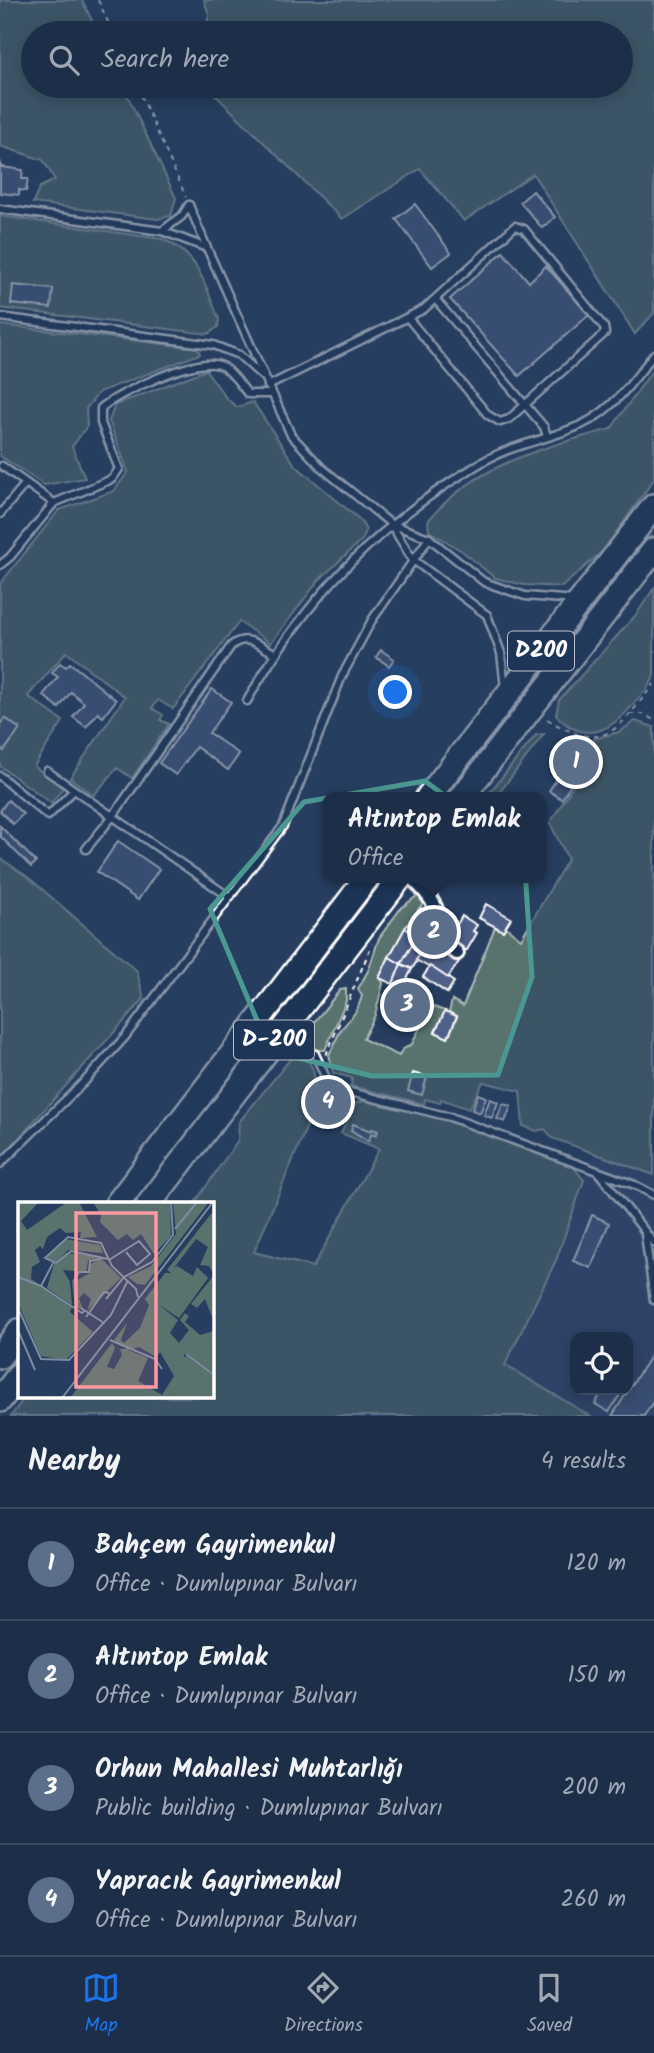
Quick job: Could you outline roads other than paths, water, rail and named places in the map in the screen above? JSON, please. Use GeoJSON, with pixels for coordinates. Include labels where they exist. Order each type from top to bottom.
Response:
{"type":"FeatureCollection","features":[{"type":"Feature","properties":{"kind":"highway","name":"D200"},"geometry":{"type":"LineString","coordinates":[[432,792],[654,506]]}},
{"type":"Feature","properties":{"kind":"highway"},"geometry":{"type":"LineString","coordinates":[[466,792],[654,550]]}},
{"type":"Feature","properties":{"kind":"highway"},"geometry":{"type":"LineString","coordinates":[[119,1202],[363,883]]}},
{"type":"Feature","properties":{"kind":"highway","name":"D-200"},"geometry":{"type":"LineString","coordinates":[[151,1202],[396,883]]}},
{"type":"Feature","properties":{"kind":"highway"},"geometry":{"type":"LineString","coordinates":[[0,1356],[18,1332]]}},
{"type":"Feature","properties":{"kind":"highway"},"geometry":{"type":"LineString","coordinates":[[0,1400],[18,1376]]}},
{"type":"Feature","properties":{"kind":"street"},"geometry":{"type":"LineString","coordinates":[[417,883],[430,895],[439,910],[444,943],[457,953]]}},
{"type":"Feature","properties":{"kind":"lane"},"geometry":{"type":"LineString","coordinates":[[162,231],[182,216],[189,205],[290,435],[322,468],[391,524],[429,538],[484,582],[525,596],[581,600]]}},
{"type":"Feature","properties":{"kind":"lane"},"geometry":{"type":"LineString","coordinates":[[0,209],[162,231],[207,248]]}},
{"type":"Feature","properties":{"kind":"lane"},"geometry":{"type":"LineString","coordinates":[[268,386],[408,318],[436,300],[515,226],[524,229],[604,327],[605,333],[509,419],[500,422],[493,420],[408,318]]}},
{"type":"Feature","properties":{"kind":"lane"},"geometry":{"type":"LineString","coordinates":[[436,300],[525,405],[547,436]]}},
{"type":"Feature","properties":{"kind":"lane"},"geometry":{"type":"LineString","coordinates":[[0,317],[213,345],[239,355],[263,377]]}},
{"type":"Feature","properties":{"kind":"lane"},"geometry":{"type":"LineString","coordinates":[[247,701],[274,653],[326,584],[391,524],[480,462],[584,424],[622,397],[654,354]]}},
{"type":"Feature","properties":{"kind":"lane"},"geometry":{"type":"LineString","coordinates":[[0,565],[10,558],[54,503],[111,479],[119,469],[101,423],[101,408],[116,395],[204,362],[222,366],[248,394],[271,394]]}},
{"type":"Feature","properties":{"kind":"lane"},"geometry":{"type":"LineString","coordinates":[[2,466],[54,503]]}},
{"type":"Feature","properties":{"kind":"lane"},"geometry":{"type":"LineString","coordinates":[[0,514],[26,482]]}},
{"type":"Feature","properties":{"kind":"lane"},"geometry":{"type":"LineString","coordinates":[[391,524],[412,559],[487,615],[501,653],[505,696]]}},
{"type":"Feature","properties":{"kind":"lane"},"geometry":{"type":"LineString","coordinates":[[0,1164],[85,1082],[125,1037],[282,826],[342,676],[372,620],[429,538]]}},
{"type":"Feature","properties":{"kind":"lane"},"geometry":{"type":"LineString","coordinates":[[86,849],[113,816],[231,646],[237,641],[250,639],[274,653]]}},
{"type":"Feature","properties":{"kind":"lane"},"geometry":{"type":"LineString","coordinates":[[47,771],[228,896]]}},
{"type":"Feature","properties":{"kind":"lane"},"geometry":{"type":"LineString","coordinates":[[0,776],[48,816],[74,790]]}},
{"type":"Feature","properties":{"kind":"lane"},"geometry":{"type":"LineString","coordinates":[[278,1035],[315,1054],[330,1087],[450,1117],[654,1195]]}},
{"type":"Feature","properties":{"kind":"lane"},"geometry":{"type":"LineString","coordinates":[[597,1171],[654,1242]]}},
{"type":"Feature","properties":{"kind":"lane"},"geometry":{"type":"LineString","coordinates":[[645,1232],[654,1300]]}},
{"type":"Feature","properties":{"kind":"place","name":"Bahçem Gayrimenkul"},"geometry":{"type":"Point","coordinates":[576,762]}},
{"type":"Feature","properties":{"kind":"place","name":"Altıntop Emlak"},"geometry":{"type":"Point","coordinates":[434,932]}},
{"type":"Feature","properties":{"kind":"place","name":"Orhun Mahallesi Muhtarlığı"},"geometry":{"type":"Point","coordinates":[407,1005]}},
{"type":"Feature","properties":{"kind":"place","name":"Yapracık Gayrimenkul"},"geometry":{"type":"Point","coordinates":[328,1102]}}]}
